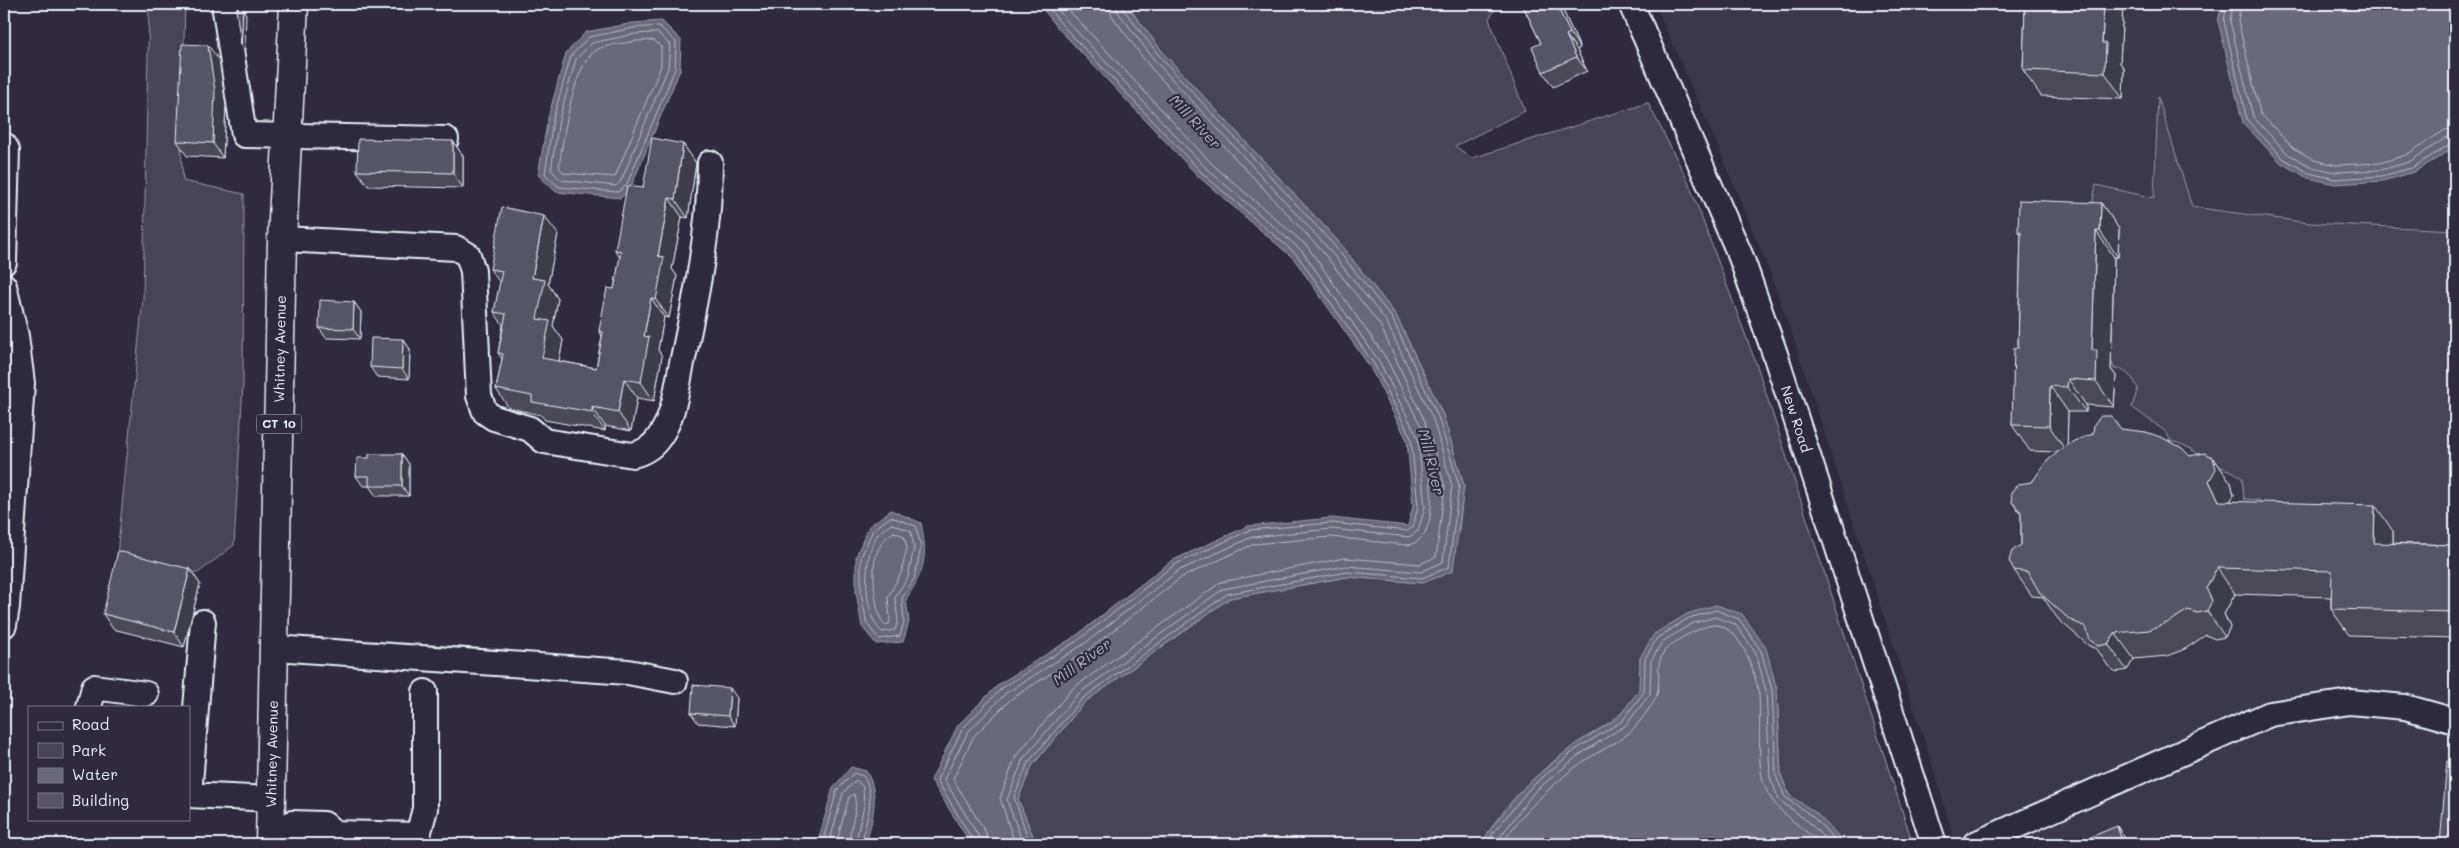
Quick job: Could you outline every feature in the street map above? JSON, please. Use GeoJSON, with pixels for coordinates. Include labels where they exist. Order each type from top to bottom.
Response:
{"type":"FeatureCollection","features":[{"type":"Feature","properties":{"kind":"highway","name":"Whitney Avenue"},"geometry":{"type":"LineString","coordinates":[[274,837],[271,799],[282,239],[294,4]]}},
{"type":"Feature","properties":{"kind":"street"},"geometry":{"type":"LineString","coordinates":[[224,4],[244,135],[446,139]]}},
{"type":"Feature","properties":{"kind":"street","name":"New Road"},"geometry":{"type":"LineString","coordinates":[[1631,4],[1742,257],[1934,844]]}},
{"type":"Feature","properties":{"kind":"street"},"geometry":{"type":"LineString","coordinates":[[4,145],[7,150],[4,262]]}},
{"type":"Feature","properties":{"kind":"street"},"geometry":{"type":"LineString","coordinates":[[282,239],[456,248],[468,255],[472,271],[479,396],[485,412],[494,418],[530,429],[544,441],[633,455],[644,452],[661,435],[674,403],[692,315],[710,200],[710,163]]}},
{"type":"Feature","properties":{"kind":"street"},"geometry":{"type":"LineString","coordinates":[[4,286],[16,336],[22,383],[7,607],[4,625]]}},
{"type":"Feature","properties":{"kind":"street"},"geometry":{"type":"LineString","coordinates":[[190,783],[203,622]]}},
{"type":"Feature","properties":{"kind":"street"},"geometry":{"type":"LineString","coordinates":[[274,648],[628,672],[675,681]]}},
{"type":"Feature","properties":{"kind":"street"},"geometry":{"type":"LineString","coordinates":[[89,706],[94,687],[146,694]]}},
{"type":"Feature","properties":{"kind":"street"},"geometry":{"type":"LineString","coordinates":[[274,837],[293,843],[326,844],[339,837],[418,839],[425,809],[425,692]]}},
{"type":"Feature","properties":{"kind":"street"},"geometry":{"type":"LineString","coordinates":[[1975,844],[2270,714],[2350,702],[2405,707],[2455,721]]}},
{"type":"Feature","properties":{"kind":"street"},"geometry":{"type":"LineString","coordinates":[[190,795],[271,799]]}},
{"type":"Feature","properties":{"kind":"shaded area"},"geometry":{"type":"Polygon","coordinates":[[[1655,4],[2455,4],[2455,844],[1955,844],[1938,783],[1796,346],[1770,273],[1727,168],[1655,4]]]}},
{"type":"Feature","properties":{"kind":"green space"},"geometry":{"type":"Polygon","coordinates":[[[149,4],[185,4],[181,151],[183,181],[244,194],[243,384],[234,545],[198,573],[117,555],[143,298],[149,4]]]}},
{"type":"Feature","properties":{"kind":"green space"},"geometry":{"type":"Polygon","coordinates":[[[1126,4],[1498,4],[1489,19],[1525,111],[1455,146],[1472,158],[1648,103],[1688,181],[1757,366],[1913,844],[1846,844],[1816,813],[1789,795],[1781,775],[1777,690],[1640,658],[1640,689],[1631,702],[1616,718],[1572,747],[1533,779],[1510,803],[1482,844],[1036,844],[1018,799],[1032,766],[1085,702],[1230,598],[1347,577],[1423,583],[1459,531],[1464,485],[1443,415],[1396,315],[1336,239],[1165,55],[1126,4]]]}},
{"type":"Feature","properties":{"kind":"green space"},"geometry":{"type":"Polygon","coordinates":[[[2158,97],[2192,207],[2310,223],[2455,230],[2455,570],[2258,514],[2260,500],[2244,499],[2242,478],[2234,472],[2209,461],[2191,449],[2171,441],[2166,432],[2132,407],[2138,388],[2133,379],[2122,369],[2114,369],[2111,360],[2114,257],[2118,257],[2087,228],[2096,185],[2154,198],[2158,97]]]}},
{"type":"Feature","properties":{"kind":"water","name":"Mill River"},"geometry":{"type":"Polygon","coordinates":[[[1039,4],[1126,4],[1165,55],[1336,239],[1396,315],[1443,415],[1464,485],[1453,571],[1423,583],[1347,577],[1230,598],[1085,702],[1032,766],[1018,799],[1036,844],[971,844],[931,780],[958,725],[999,684],[1077,635],[1171,561],[1248,526],[1331,518],[1408,526],[1413,506],[1407,440],[1370,367],[1294,259],[1199,177],[1058,28],[1039,4]]]}},
{"type":"Feature","properties":{"kind":"water"},"geometry":{"type":"Polygon","coordinates":[[[2222,4],[2455,4],[2455,145],[2443,155],[2414,172],[2383,181],[2335,184],[2308,178],[2281,163],[2243,123],[2218,21],[2222,4]]]}},
{"type":"Feature","properties":{"kind":"water"},"geometry":{"type":"Polygon","coordinates":[[[662,21],[681,40],[680,70],[631,187],[621,198],[556,192],[538,175],[548,118],[566,53],[586,32],[633,23],[662,21]]]}},
{"type":"Feature","properties":{"kind":"water"},"geometry":{"type":"Polygon","coordinates":[[[891,510],[921,523],[924,545],[923,563],[917,580],[906,599],[909,622],[903,642],[876,644],[862,627],[856,592],[856,556],[869,526],[891,510]]]}},
{"type":"Feature","properties":{"kind":"water"},"geometry":{"type":"Polygon","coordinates":[[[1716,605],[1742,614],[1766,648],[1777,690],[1781,775],[1789,795],[1816,813],[1846,844],[1482,844],[1489,831],[1526,785],[1573,746],[1618,718],[1639,690],[1640,658],[1654,634],[1687,614],[1716,605]]]}},
{"type":"Feature","properties":{"kind":"water"},"geometry":{"type":"Polygon","coordinates":[[[851,767],[866,771],[873,789],[874,807],[866,844],[817,844],[833,788],[851,767]]]}},
{"type":"Feature","properties":{"kind":"building"},"geometry":{"type":"Polygon","coordinates":[[[1522,4],[1556,4],[1570,33],[1566,35],[1576,57],[1543,72],[1532,47],[1541,43],[1522,4]]]}},
{"type":"Feature","properties":{"kind":"building"},"geometry":{"type":"Polygon","coordinates":[[[2025,4],[2104,4],[2102,43],[2106,43],[2105,73],[2023,70],[2025,4]]]}},
{"type":"Feature","properties":{"kind":"building"},"geometry":{"type":"Polygon","coordinates":[[[236,9],[243,9],[241,45],[236,9]]]}},
{"type":"Feature","properties":{"kind":"building"},"geometry":{"type":"Polygon","coordinates":[[[182,44],[208,45],[215,91],[213,143],[177,141],[182,44]]]}},
{"type":"Feature","properties":{"kind":"building"},"geometry":{"type":"Polygon","coordinates":[[[652,138],[683,144],[675,199],[669,198],[658,256],[664,257],[656,300],[651,298],[644,336],[649,337],[641,382],[624,379],[618,412],[592,407],[592,412],[532,402],[532,396],[496,389],[503,354],[498,353],[506,314],[494,312],[502,271],[490,269],[502,207],[544,216],[532,278],[545,280],[537,319],[550,321],[542,358],[596,368],[603,332],[599,331],[607,288],[614,289],[621,251],[615,250],[627,186],[643,188],[652,138]]]}},
{"type":"Feature","properties":{"kind":"building"},"geometry":{"type":"Polygon","coordinates":[[[358,139],[453,141],[453,173],[357,171],[358,139]]]}},
{"type":"Feature","properties":{"kind":"building"},"geometry":{"type":"Polygon","coordinates":[[[2019,200],[2101,203],[2100,231],[2096,231],[2092,350],[2097,350],[2096,381],[2068,379],[2067,387],[2050,386],[2049,426],[2012,425],[2014,348],[2018,348],[2021,232],[2018,232],[2019,200]]]}},
{"type":"Feature","properties":{"kind":"building"},"geometry":{"type":"Polygon","coordinates":[[[320,300],[354,302],[353,329],[319,328],[320,300]]]}},
{"type":"Feature","properties":{"kind":"building"},"geometry":{"type":"Polygon","coordinates":[[[371,338],[403,339],[402,369],[370,367],[371,338]]]}},
{"type":"Feature","properties":{"kind":"building"},"geometry":{"type":"Polygon","coordinates":[[[2101,416],[2111,416],[2121,429],[2146,432],[2163,438],[2182,448],[2190,456],[2204,453],[2213,457],[2216,469],[2209,481],[2219,501],[2375,505],[2374,543],[2455,545],[2455,612],[2331,609],[2332,571],[2217,568],[2206,588],[2212,601],[2207,611],[2197,613],[2188,610],[2167,623],[2149,630],[2115,633],[2108,644],[2098,646],[2090,640],[2086,627],[2070,620],[2040,593],[2028,572],[2014,570],[2009,561],[2012,551],[2021,545],[2021,512],[2012,502],[2011,492],[2018,484],[2032,482],[2046,462],[2059,451],[2074,441],[2093,434],[2094,424],[2101,416]]]}},
{"type":"Feature","properties":{"kind":"building"},"geometry":{"type":"Polygon","coordinates":[[[369,454],[402,454],[402,486],[369,486],[369,476],[356,476],[357,458],[369,458],[369,454]]]}},
{"type":"Feature","properties":{"kind":"building"},"geometry":{"type":"Polygon","coordinates":[[[118,551],[190,569],[174,632],[103,614],[118,551]]]}},
{"type":"Feature","properties":{"kind":"building"},"geometry":{"type":"Polygon","coordinates":[[[693,685],[730,688],[728,716],[691,713],[693,685]]]}},
{"type":"Feature","properties":{"kind":"building"},"geometry":{"type":"Polygon","coordinates":[[[2447,761],[2455,762],[2455,844],[2440,844],[2447,761]]]}},
{"type":"Feature","properties":{"kind":"building"},"geometry":{"type":"Polygon","coordinates":[[[2117,826],[2123,844],[2074,844],[2117,826]]]}}]}
